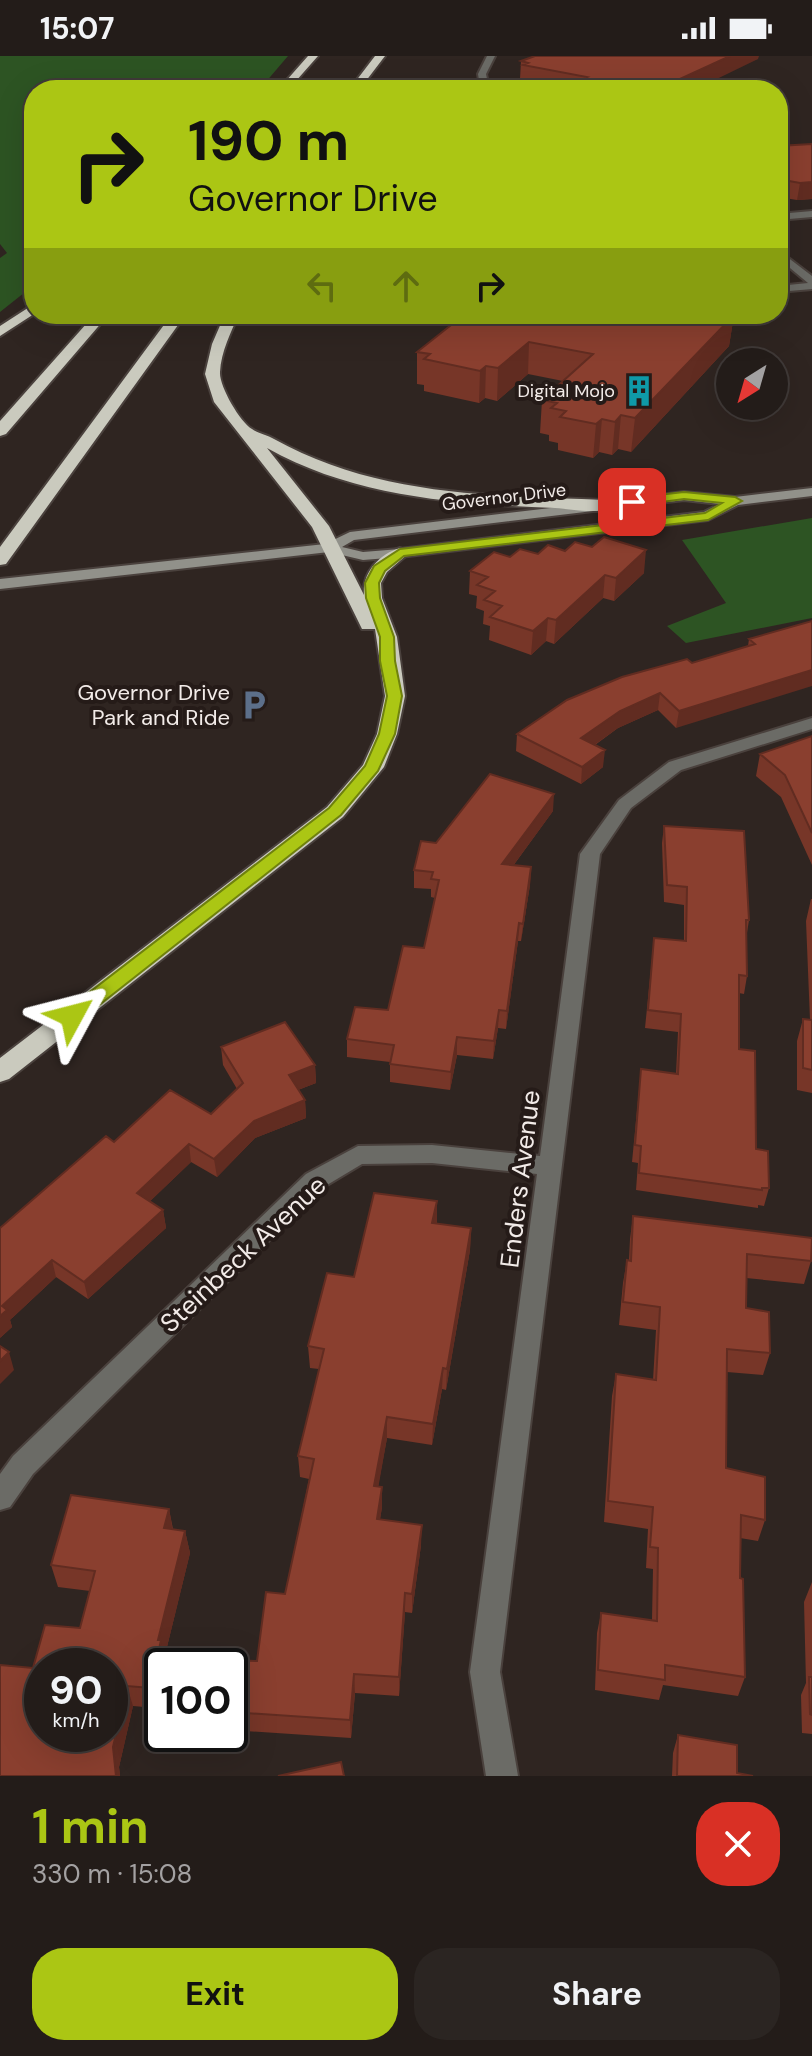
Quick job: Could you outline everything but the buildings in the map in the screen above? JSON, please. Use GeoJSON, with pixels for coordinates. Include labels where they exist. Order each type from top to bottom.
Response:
{"type":"FeatureCollection","features":[{"type":"Feature","properties":{"kind":"highway"},"geometry":{"type":"LineString","coordinates":[[292,80],[313,56]]}},
{"type":"Feature","properties":{"kind":"highway"},"geometry":{"type":"LineString","coordinates":[[362,80],[380,56]]}},
{"type":"Feature","properties":{"kind":"highway"},"geometry":{"type":"LineString","coordinates":[[0,332],[24,315]]}},
{"type":"Feature","properties":{"kind":"highway"},"geometry":{"type":"LineString","coordinates":[[0,431],[93,324]]}},
{"type":"Feature","properties":{"kind":"highway"},"geometry":{"type":"LineString","coordinates":[[0,560],[171,324]]}},
{"type":"Feature","properties":{"kind":"highway"},"geometry":{"type":"LineString","coordinates":[[228,324],[212,374],[222,402],[320,526],[388,661]]}},
{"type":"Feature","properties":{"kind":"highway"},"geometry":{"type":"LineString","coordinates":[[237,424],[273,447],[361,481],[478,501],[606,505]]}},
{"type":"Feature","properties":{"kind":"highway"},"geometry":{"type":"LineString","coordinates":[[0,1072],[335,812],[373,767],[387,734],[395,696],[387,637],[373,598],[372,583],[379,569],[400,553]]}},
{"type":"Feature","properties":{"kind":"main road","name":"Governor Drive"},"geometry":{"type":"LineString","coordinates":[[329,548],[350,536],[606,505],[684,496],[735,501],[812,492]]}},
{"type":"Feature","properties":{"kind":"main road","name":"Governor Drive"},"geometry":{"type":"LineString","coordinates":[[0,584],[329,548],[363,556],[400,553],[708,516],[735,501]]}},
{"type":"Feature","properties":{"kind":"street"},"geometry":{"type":"LineString","coordinates":[[483,80],[482,74],[491,56]]}},
{"type":"Feature","properties":{"kind":"street"},"geometry":{"type":"LineString","coordinates":[[788,216],[812,214]]}},
{"type":"Feature","properties":{"kind":"street"},"geometry":{"type":"LineString","coordinates":[[788,262],[812,284]]}},
{"type":"Feature","properties":{"kind":"street"},"geometry":{"type":"LineString","coordinates":[[788,288],[812,284]]}},
{"type":"Feature","properties":{"kind":"street","name":"Enders Avenue"},"geometry":{"type":"LineString","coordinates":[[502,1776],[485,1672],[590,854],[625,804],[675,766],[812,723]]}},
{"type":"Feature","properties":{"kind":"street","name":"Steinbeck Avenue"},"geometry":{"type":"LineString","coordinates":[[0,1497],[23,1465],[314,1181],[325,1174],[358,1155],[432,1154],[550,1166]]}},
{"type":"Feature","properties":{"kind":"green space"},"geometry":{"type":"Polygon","coordinates":[[[0,56],[288,56],[268,80],[24,80],[24,293],[0,312],[0,258],[7,253],[0,244],[0,56]]]}},
{"type":"Feature","properties":{"kind":"green space"},"geometry":{"type":"Polygon","coordinates":[[[812,518],[812,618],[686,643],[667,626],[726,603],[682,540],[812,518]]]}},
{"type":"Feature","properties":{"kind":"place","name":"Digital Mojo"},"geometry":{"type":"Point","coordinates":[639,391]}},
{"type":"Feature","properties":{"kind":"place","name":"Governor Drive Park and Ride"},"geometry":{"type":"Point","coordinates":[254,705]}},
{"type":"Feature","properties":{"kind":"route"},"geometry":{"type":"LineString","coordinates":[[72,1016],[335,812],[373,767],[387,734],[395,696],[387,637],[373,598],[372,583],[379,569],[400,553],[708,516],[735,501],[684,496],[632,502]]}}]}
